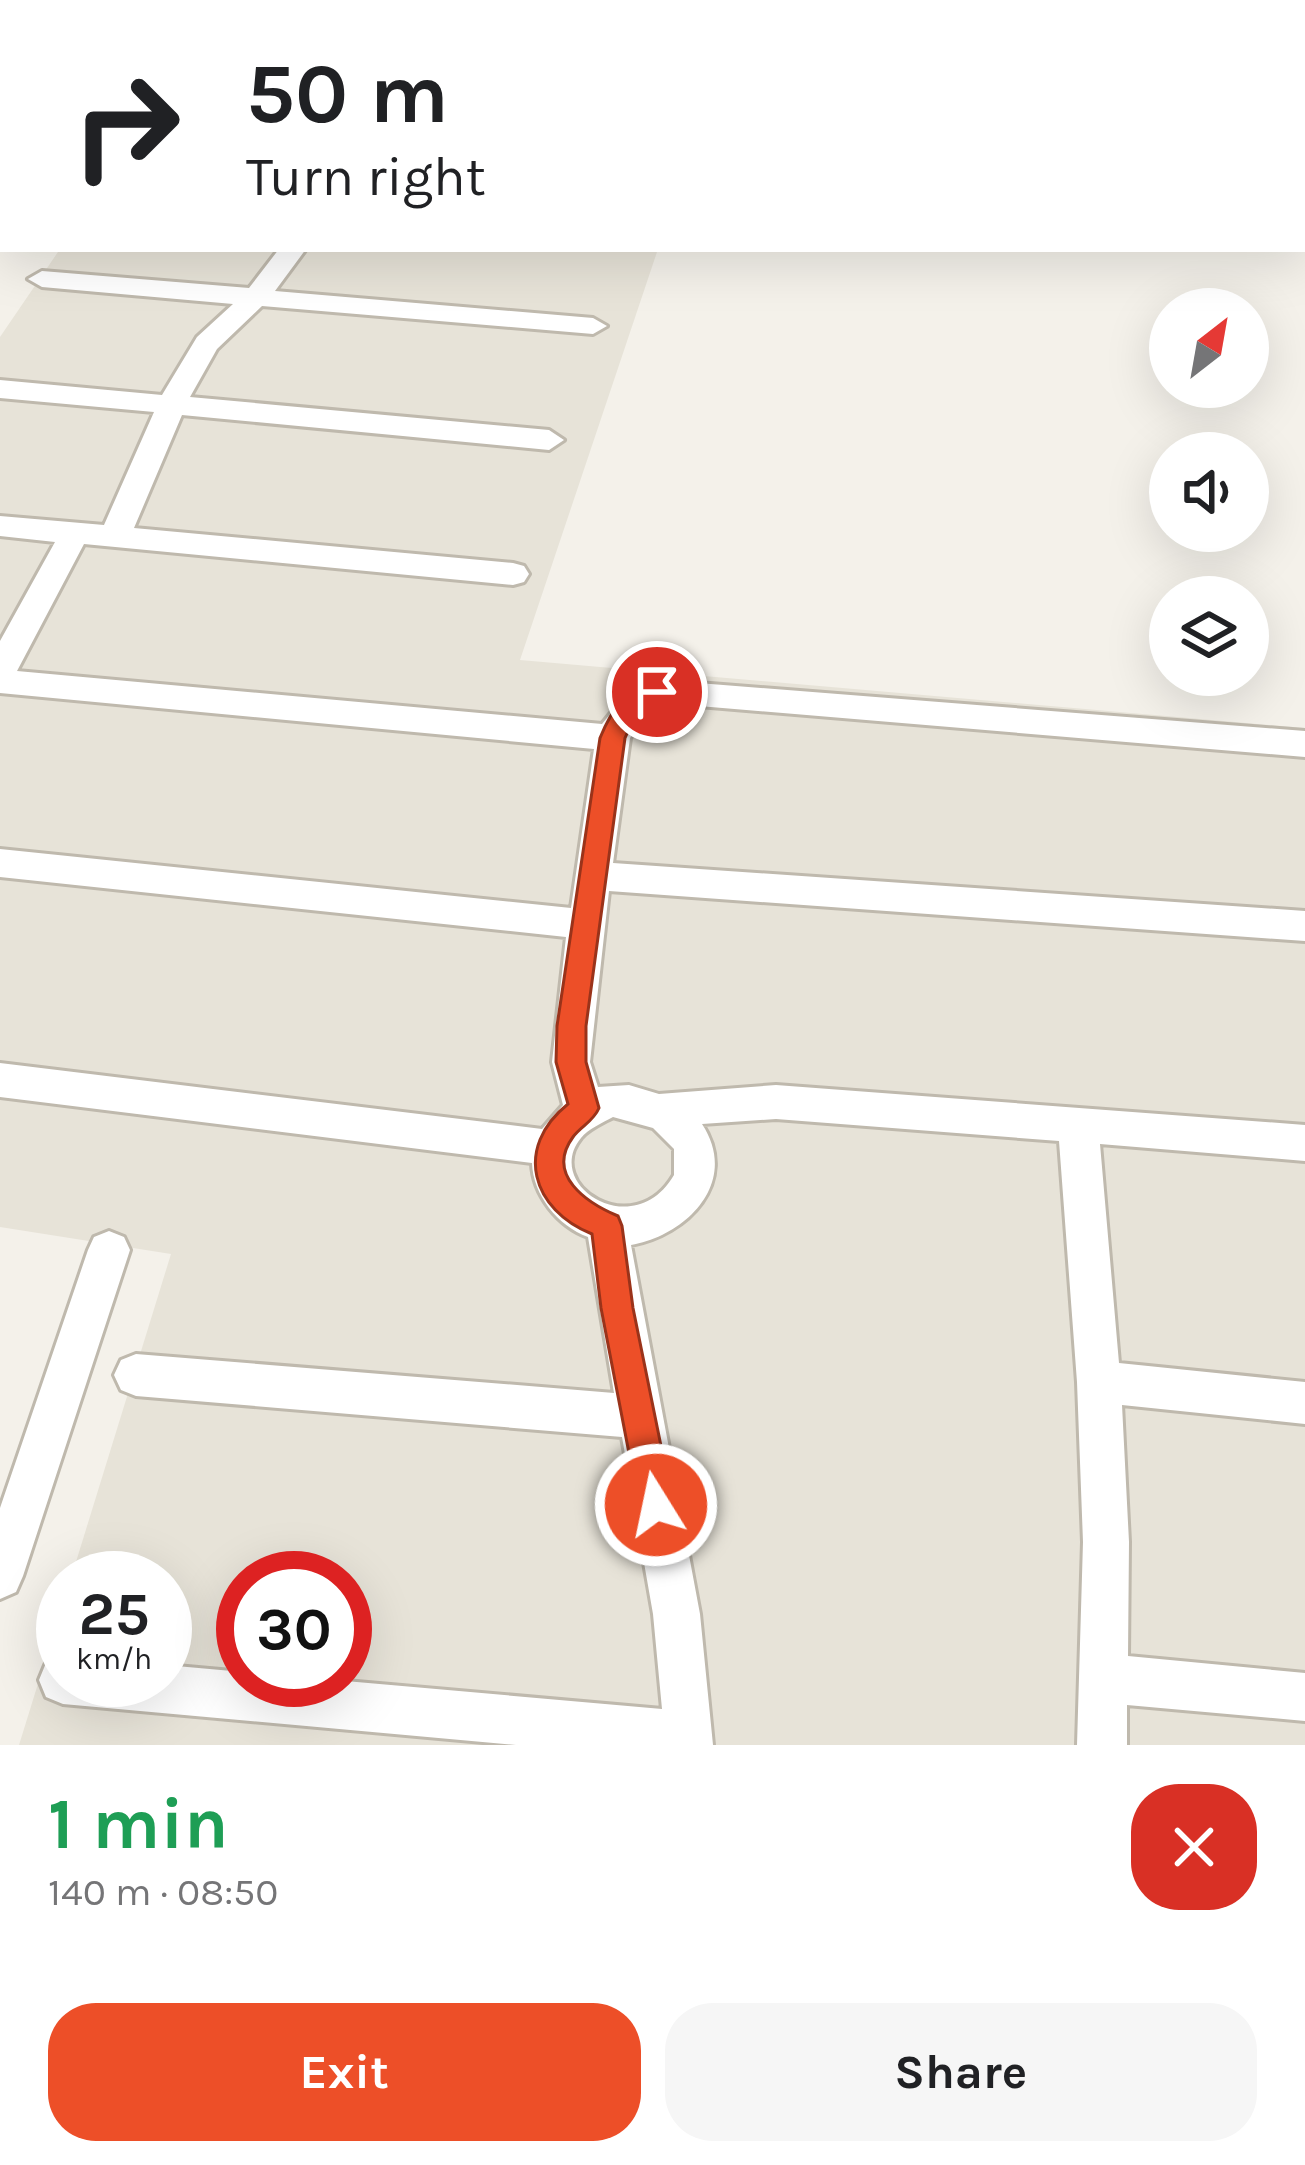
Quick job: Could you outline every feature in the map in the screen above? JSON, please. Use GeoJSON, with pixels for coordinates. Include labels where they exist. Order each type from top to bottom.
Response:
{"type":"FeatureCollection","features":[{"type":"Feature","properties":{"kind":"street"},"geometry":{"type":"LineString","coordinates":[[115,536],[171,404],[207,343],[258,296],[291,252]]}},
{"type":"Feature","properties":{"kind":"street"},"geometry":{"type":"LineString","coordinates":[[42,279],[593,326]]}},
{"type":"Feature","properties":{"kind":"street"},"geometry":{"type":"LineString","coordinates":[[0,389],[549,440]]}},
{"type":"Feature","properties":{"kind":"street"},"geometry":{"type":"LineString","coordinates":[[0,526],[513,574]]}},
{"type":"Feature","properties":{"kind":"street"},"geometry":{"type":"LineString","coordinates":[[0,670],[75,533]]}},
{"type":"Feature","properties":{"kind":"street"},"geometry":{"type":"LineString","coordinates":[[0,681],[613,738]]}},
{"type":"Feature","properties":{"kind":"street"},"geometry":{"type":"LineString","coordinates":[[584,1108],[571,1062],[585,924],[613,738],[622,713],[636,700],[657,692],[1305,744]]}},
{"type":"Feature","properties":{"kind":"street"},"geometry":{"type":"LineString","coordinates":[[0,863],[585,924]]}},
{"type":"Feature","properties":{"kind":"street"},"geometry":{"type":"LineString","coordinates":[[595,876],[1305,926]]}},
{"type":"Feature","properties":{"kind":"street"},"geometry":{"type":"LineString","coordinates":[[0,1080],[551,1148]]}},
{"type":"Feature","properties":{"kind":"street"},"geometry":{"type":"LineString","coordinates":[[663,1110],[683,1127],[693,1150],[694,1174],[683,1198],[662,1216],[636,1226],[607,1226],[580,1215],[560,1197],[550,1173],[551,1148],[563,1125],[584,1108],[624,1100],[663,1110],[776,1102],[1305,1143]]}},
{"type":"Feature","properties":{"kind":"street"},"geometry":{"type":"LineString","coordinates":[[1078,1126],[1099,1382],[1106,1542],[1102,1745]]}},
{"type":"Feature","properties":{"kind":"street"},"geometry":{"type":"LineString","coordinates":[[192,1693],[688,1741],[671,1593],[617,1308],[607,1226]]}},
{"type":"Feature","properties":{"kind":"street"},"geometry":{"type":"LineString","coordinates":[[0,1576],[109,1250]]}},
{"type":"Feature","properties":{"kind":"street"},"geometry":{"type":"LineString","coordinates":[[136,1375],[640,1417]]}},
{"type":"Feature","properties":{"kind":"street"},"geometry":{"type":"LineString","coordinates":[[1099,1382],[1305,1403]]}},
{"type":"Feature","properties":{"kind":"street"},"geometry":{"type":"LineString","coordinates":[[1101,1678],[1305,1697]]}},
{"type":"Feature","properties":{"kind":"shaded area"},"geometry":{"type":"Polygon","coordinates":[[[58,252],[657,252],[520,660],[1305,728],[1305,1745],[19,1745],[36,1690],[36,1707],[192,1707],[192,1551],[79,1551],[171,1254],[0,1227],[0,337],[58,252]]]}},
{"type":"Feature","properties":{"kind":"route"},"geometry":{"type":"LineString","coordinates":[[656,1505],[617,1308],[607,1226],[580,1215],[560,1197],[550,1173],[551,1148],[563,1125],[584,1108],[571,1062],[572,1026],[613,738],[622,713],[636,700],[657,692]]}}]}
